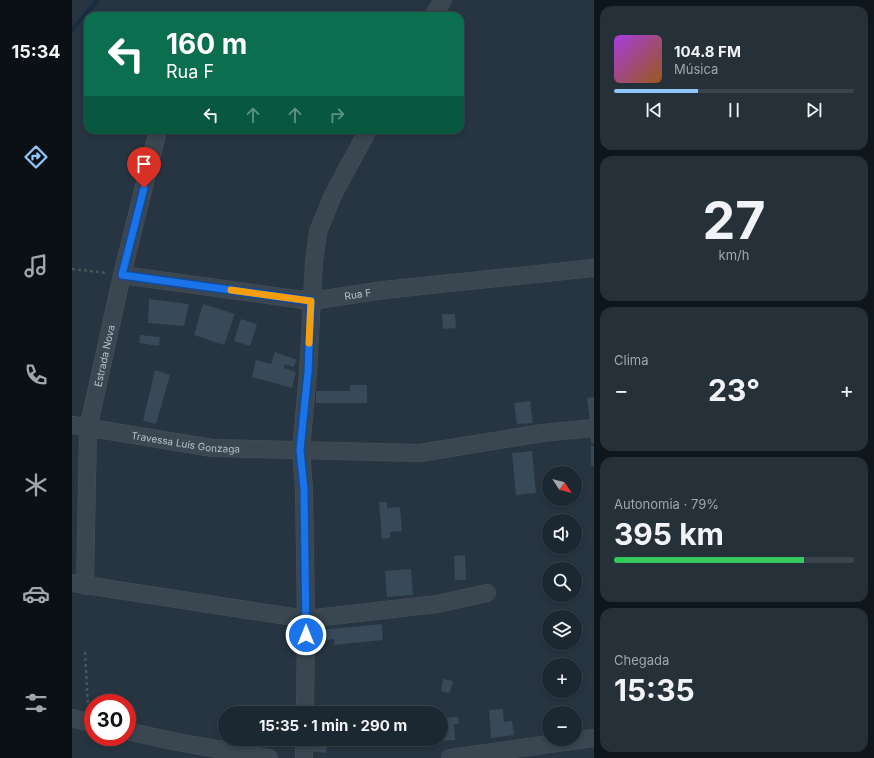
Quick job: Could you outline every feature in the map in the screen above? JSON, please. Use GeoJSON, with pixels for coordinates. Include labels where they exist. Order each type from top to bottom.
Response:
{"type":"FeatureCollection","features":[{"type":"Feature","properties":{"kind":"street"},"geometry":{"type":"LineString","coordinates":[[436,12],[443,0]]}},
{"type":"Feature","properties":{"kind":"street","name":"Estrada Nova"},"geometry":{"type":"LineString","coordinates":[[78,584],[80,427],[122,275],[157,134]]}},
{"type":"Feature","properties":{"kind":"street"},"geometry":{"type":"LineString","coordinates":[[305,706],[306,619],[304,489],[300,450],[308,372],[314,262],[318,232],[333,195],[366,134]]}},
{"type":"Feature","properties":{"kind":"street","name":"Rua F"},"geometry":{"type":"LineString","coordinates":[[122,275],[311,301],[384,290],[594,268]]}},
{"type":"Feature","properties":{"kind":"street","name":"Travessa Luis Gonzaga"},"geometry":{"type":"LineString","coordinates":[[80,427],[212,448],[420,453],[542,433],[594,428]]}},
{"type":"Feature","properties":{"kind":"street"},"geometry":{"type":"LineString","coordinates":[[78,584],[306,619],[437,604],[487,593]]}},
{"type":"Feature","properties":{"kind":"street"},"geometry":{"type":"LineString","coordinates":[[72,718],[84,721]]}},
{"type":"Feature","properties":{"kind":"street"},"geometry":{"type":"LineString","coordinates":[[136,733],[177,742],[269,758]]}},
{"type":"Feature","properties":{"kind":"street"},"geometry":{"type":"LineString","coordinates":[[450,758],[594,738]]}},
{"type":"Feature","properties":{"kind":"street"},"geometry":{"type":"LineString","coordinates":[[304,746],[304,758]]}},
{"type":"Feature","properties":{"kind":"path"},"geometry":{"type":"LineString","coordinates":[[72,269],[122,275]]}},
{"type":"Feature","properties":{"kind":"path"},"geometry":{"type":"LineString","coordinates":[[85,652],[89,694]]}},
{"type":"Feature","properties":{"kind":"building"},"geometry":{"type":"Polygon","coordinates":[[[149,299],[189,304],[184,326],[148,323],[149,299]]]}},
{"type":"Feature","properties":{"kind":"building"},"geometry":{"type":"Polygon","coordinates":[[[203,304],[235,314],[224,345],[194,335],[203,304]]]}},
{"type":"Feature","properties":{"kind":"building"},"geometry":{"type":"Polygon","coordinates":[[[442,314],[455,314],[456,328],[443,329],[442,314]]]}},
{"type":"Feature","properties":{"kind":"building"},"geometry":{"type":"Polygon","coordinates":[[[241,319],[257,324],[250,346],[234,341],[241,319]]]}},
{"type":"Feature","properties":{"kind":"building"},"geometry":{"type":"Polygon","coordinates":[[[140,335],[160,337],[159,346],[139,343],[140,335]]]}},
{"type":"Feature","properties":{"kind":"building"},"geometry":{"type":"Polygon","coordinates":[[[275,352],[297,360],[293,367],[285,364],[284,368],[296,372],[292,388],[252,377],[256,360],[271,364],[275,352]]]}},
{"type":"Feature","properties":{"kind":"building"},"geometry":{"type":"Polygon","coordinates":[[[155,370],[170,375],[156,424],[143,421],[155,370]]]}},
{"type":"Feature","properties":{"kind":"building"},"geometry":{"type":"Polygon","coordinates":[[[350,385],[367,385],[367,403],[316,403],[316,391],[350,391],[350,385]]]}},
{"type":"Feature","properties":{"kind":"building"},"geometry":{"type":"Polygon","coordinates":[[[594,397],[594,420],[590,421],[587,398],[594,397]]]}},
{"type":"Feature","properties":{"kind":"building"},"geometry":{"type":"Polygon","coordinates":[[[530,401],[533,423],[517,424],[514,403],[530,401]]]}},
{"type":"Feature","properties":{"kind":"building"},"geometry":{"type":"Polygon","coordinates":[[[591,436],[594,436],[594,443],[591,443],[591,436]]]}},
{"type":"Feature","properties":{"kind":"building"},"geometry":{"type":"Polygon","coordinates":[[[591,446],[594,446],[594,466],[591,466],[591,446]]]}},
{"type":"Feature","properties":{"kind":"building"},"geometry":{"type":"Polygon","coordinates":[[[532,451],[536,493],[516,495],[512,453],[532,451]]]}},
{"type":"Feature","properties":{"kind":"building"},"geometry":{"type":"Polygon","coordinates":[[[379,502],[387,502],[387,508],[400,507],[402,531],[390,532],[390,538],[382,539],[379,502]]]}},
{"type":"Feature","properties":{"kind":"building"},"geometry":{"type":"Polygon","coordinates":[[[465,555],[466,580],[455,580],[454,556],[465,555]]]}},
{"type":"Feature","properties":{"kind":"building"},"geometry":{"type":"Polygon","coordinates":[[[411,569],[413,595],[387,597],[385,571],[411,569]]]}},
{"type":"Feature","properties":{"kind":"building"},"geometry":{"type":"Polygon","coordinates":[[[382,624],[383,640],[334,645],[334,639],[321,641],[319,630],[382,624]]]}},
{"type":"Feature","properties":{"kind":"building"},"geometry":{"type":"Polygon","coordinates":[[[443,679],[453,681],[450,693],[441,691],[443,679]]]}},
{"type":"Feature","properties":{"kind":"building"},"geometry":{"type":"Polygon","coordinates":[[[503,709],[504,722],[512,721],[514,735],[491,738],[489,710],[503,709]]]}},
{"type":"Feature","properties":{"kind":"building"},"geometry":{"type":"Polygon","coordinates":[[[458,717],[459,724],[454,724],[455,740],[448,740],[448,718],[458,717]]]}},
{"type":"Feature","properties":{"kind":"building"},"geometry":{"type":"Polygon","coordinates":[[[312,746],[326,746],[326,753],[312,752],[312,746]]]}},
{"type":"Feature","properties":{"kind":"waterway"},"geometry":{"type":"LineString","coordinates":[[88,12],[98,0]]}},
{"type":"Feature","properties":{"kind":"waterway"},"geometry":{"type":"LineString","coordinates":[[72,30],[84,16]]}},
{"type":"Feature","properties":{"kind":"slow traffic"},"geometry":{"type":"LineString","coordinates":[[231,290],[311,301],[309,343]]}},
{"type":"Feature","properties":{"kind":"route"},"geometry":{"type":"LineString","coordinates":[[144,188],[122,275],[311,301],[308,372],[300,450],[304,489],[306,635]]}}]}
